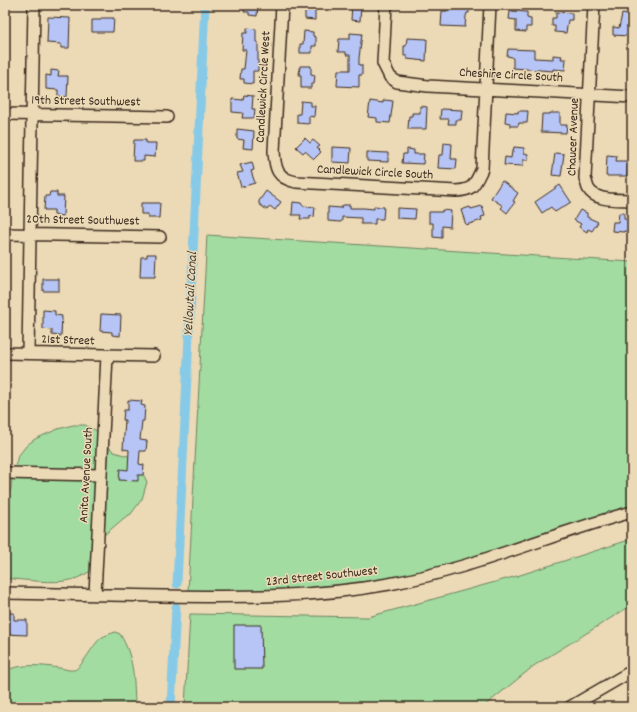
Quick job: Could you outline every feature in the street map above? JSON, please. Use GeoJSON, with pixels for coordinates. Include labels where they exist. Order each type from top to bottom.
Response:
{"type":"FeatureCollection","features":[{"type":"Feature","properties":{"kind":"street"},"geometry":{"type":"LineString","coordinates":[[28,353],[34,5]]}},
{"type":"Feature","properties":{"kind":"street","name":"Candlewick Circle West"},"geometry":{"type":"LineString","coordinates":[[277,171],[274,162],[274,151],[282,5]]}},
{"type":"Feature","properties":{"kind":"street","name":"Cheshire Circle South"},"geometry":{"type":"LineString","coordinates":[[386,5],[383,64],[390,77],[397,82],[428,86],[632,97]]}},
{"type":"Feature","properties":{"kind":"street"},"geometry":{"type":"LineString","coordinates":[[486,88],[490,5]]}},
{"type":"Feature","properties":{"kind":"street","name":"Chaucer Avenue"},"geometry":{"type":"LineString","coordinates":[[594,5],[585,178],[588,188],[595,195],[602,198],[632,200]]}},
{"type":"Feature","properties":{"kind":"street","name":"Candlewick Circle South"},"geometry":{"type":"LineString","coordinates":[[277,171],[286,180],[296,182],[456,191],[466,190],[474,185],[482,169],[486,88]]}},
{"type":"Feature","properties":{"kind":"street","name":"19th Street Southwest"},"geometry":{"type":"LineString","coordinates":[[5,114],[167,117]]}},
{"type":"Feature","properties":{"kind":"street","name":"20th Street Southwest"},"geometry":{"type":"LineString","coordinates":[[5,234],[160,237]]}},
{"type":"Feature","properties":{"kind":"street","name":"21st Street"},"geometry":{"type":"LineString","coordinates":[[5,353],[154,356]]}},
{"type":"Feature","properties":{"kind":"street","name":"Anita Avenue South"},"geometry":{"type":"LineString","coordinates":[[95,594],[107,356]]}},
{"type":"Feature","properties":{"kind":"street"},"geometry":{"type":"LineString","coordinates":[[5,473],[100,475]]}},
{"type":"Feature","properties":{"kind":"street","name":"23rd Street Southwest"},"geometry":{"type":"LineString","coordinates":[[5,593],[269,597],[357,590],[421,578],[457,568],[564,532],[632,512]]}},
{"type":"Feature","properties":{"kind":"street"},"geometry":{"type":"LineString","coordinates":[[570,707],[632,672]]}},
{"type":"Feature","properties":{"kind":"green space"},"geometry":{"type":"Polygon","coordinates":[[[207,235],[632,262],[632,507],[562,527],[495,552],[435,569],[356,585],[300,591],[188,592],[207,235]]]}},
{"type":"Feature","properties":{"kind":"green space"},"geometry":{"type":"Polygon","coordinates":[[[73,425],[85,425],[99,432],[105,443],[114,452],[136,460],[147,482],[142,499],[131,514],[103,536],[94,569],[86,574],[74,579],[56,582],[5,578],[5,503],[11,488],[12,477],[18,456],[27,445],[35,439],[58,429],[73,425]]]}},
{"type":"Feature","properties":{"kind":"green space"},"geometry":{"type":"Polygon","coordinates":[[[632,539],[632,605],[535,665],[483,707],[185,707],[190,614],[368,617],[517,576],[632,539]]]}},
{"type":"Feature","properties":{"kind":"green space"},"geometry":{"type":"Polygon","coordinates":[[[115,632],[120,634],[131,659],[134,676],[135,704],[5,702],[5,669],[46,666],[70,670],[77,669],[94,645],[101,638],[115,632]]]}},
{"type":"Feature","properties":{"kind":"building"},"geometry":{"type":"Polygon","coordinates":[[[245,5],[258,5],[257,16],[249,15],[249,12],[244,12],[245,5]]]}},
{"type":"Feature","properties":{"kind":"building"},"geometry":{"type":"Polygon","coordinates":[[[305,5],[315,5],[315,20],[305,19],[305,5]]]}},
{"type":"Feature","properties":{"kind":"building"},"geometry":{"type":"Polygon","coordinates":[[[352,5],[361,5],[360,21],[351,20],[352,5]]]}},
{"type":"Feature","properties":{"kind":"building"},"geometry":{"type":"Polygon","coordinates":[[[450,5],[469,6],[469,13],[467,13],[466,16],[465,27],[441,26],[442,11],[450,11],[450,5]]]}},
{"type":"Feature","properties":{"kind":"building"},"geometry":{"type":"Polygon","coordinates":[[[510,11],[527,12],[527,18],[531,19],[531,27],[526,27],[526,32],[516,31],[516,20],[509,19],[510,11]]]}},
{"type":"Feature","properties":{"kind":"building"},"geometry":{"type":"Polygon","coordinates":[[[556,12],[572,13],[572,20],[568,20],[566,33],[555,32],[555,26],[552,26],[552,18],[556,18],[556,12]]]}},
{"type":"Feature","properties":{"kind":"building"},"geometry":{"type":"Polygon","coordinates":[[[622,14],[631,15],[632,30],[630,30],[629,36],[613,35],[613,27],[619,28],[622,14]]]}},
{"type":"Feature","properties":{"kind":"building"},"geometry":{"type":"Polygon","coordinates":[[[48,17],[70,18],[69,48],[61,48],[61,44],[47,43],[48,17]]]}},
{"type":"Feature","properties":{"kind":"building"},"geometry":{"type":"Polygon","coordinates":[[[101,18],[114,18],[113,32],[92,32],[92,20],[101,20],[101,18]]]}},
{"type":"Feature","properties":{"kind":"building"},"geometry":{"type":"Polygon","coordinates":[[[247,28],[256,29],[256,42],[258,42],[258,71],[253,71],[253,84],[244,83],[244,79],[240,79],[241,69],[244,69],[246,50],[242,50],[243,33],[247,33],[247,28]]]}},
{"type":"Feature","properties":{"kind":"building"},"geometry":{"type":"Polygon","coordinates":[[[304,31],[313,32],[313,36],[316,37],[316,46],[312,46],[312,53],[300,53],[300,44],[303,44],[304,31]]]}},
{"type":"Feature","properties":{"kind":"building"},"geometry":{"type":"Polygon","coordinates":[[[350,33],[362,34],[359,65],[362,65],[362,75],[359,75],[359,87],[337,86],[338,70],[350,70],[350,55],[346,55],[346,52],[338,52],[339,39],[350,39],[350,33]]]}},
{"type":"Feature","properties":{"kind":"building"},"geometry":{"type":"Polygon","coordinates":[[[407,38],[427,39],[426,61],[407,59],[407,56],[404,56],[404,46],[406,46],[407,38]]]}},
{"type":"Feature","properties":{"kind":"building"},"geometry":{"type":"Polygon","coordinates":[[[508,49],[534,50],[534,58],[553,59],[553,55],[562,56],[561,59],[566,59],[565,70],[553,69],[553,71],[513,68],[512,57],[507,56],[508,49]]]}},
{"type":"Feature","properties":{"kind":"building"},"geometry":{"type":"Polygon","coordinates":[[[300,66],[311,66],[311,74],[315,75],[314,84],[311,84],[311,88],[301,88],[301,75],[299,75],[300,66]]]}},
{"type":"Feature","properties":{"kind":"building"},"geometry":{"type":"Polygon","coordinates":[[[51,70],[59,71],[58,76],[68,76],[67,97],[58,96],[58,90],[46,89],[46,75],[51,76],[51,70]]]}},
{"type":"Feature","properties":{"kind":"building"},"geometry":{"type":"Polygon","coordinates":[[[244,95],[253,96],[252,109],[255,109],[254,118],[242,118],[243,113],[232,112],[232,99],[243,100],[244,95]]]}},
{"type":"Feature","properties":{"kind":"building"},"geometry":{"type":"Polygon","coordinates":[[[385,100],[393,101],[390,123],[377,122],[377,118],[368,117],[370,101],[383,103],[385,100]]]}},
{"type":"Feature","properties":{"kind":"building"},"geometry":{"type":"Polygon","coordinates":[[[301,101],[311,102],[311,106],[315,106],[314,117],[309,116],[309,124],[297,123],[297,114],[300,114],[301,101]]]}},
{"type":"Feature","properties":{"kind":"building"},"geometry":{"type":"Polygon","coordinates":[[[420,106],[427,107],[426,129],[408,129],[409,116],[412,116],[412,113],[420,113],[420,106]]]}},
{"type":"Feature","properties":{"kind":"building"},"geometry":{"type":"Polygon","coordinates":[[[441,109],[462,110],[461,120],[456,120],[456,124],[448,124],[449,119],[440,119],[441,109]]]}},
{"type":"Feature","properties":{"kind":"building"},"geometry":{"type":"Polygon","coordinates":[[[518,111],[528,111],[527,123],[519,123],[518,126],[510,126],[510,123],[505,122],[506,112],[518,113],[518,111]]]}},
{"type":"Feature","properties":{"kind":"building"},"geometry":{"type":"Polygon","coordinates":[[[560,113],[560,125],[567,125],[566,133],[541,132],[542,114],[560,113]]]}},
{"type":"Feature","properties":{"kind":"building"},"geometry":{"type":"Polygon","coordinates":[[[237,129],[254,131],[253,149],[243,148],[244,140],[237,139],[237,129]]]}},
{"type":"Feature","properties":{"kind":"building"},"geometry":{"type":"Polygon","coordinates":[[[305,138],[310,143],[313,140],[320,146],[317,148],[321,152],[314,159],[305,151],[303,153],[296,147],[305,138]]]}},
{"type":"Feature","properties":{"kind":"building"},"geometry":{"type":"Polygon","coordinates":[[[134,140],[146,140],[146,143],[156,143],[155,157],[144,156],[144,161],[133,161],[134,140]]]}},
{"type":"Feature","properties":{"kind":"building"},"geometry":{"type":"Polygon","coordinates":[[[444,143],[452,144],[451,159],[457,159],[456,169],[438,168],[439,155],[443,155],[444,143]]]}},
{"type":"Feature","properties":{"kind":"building"},"geometry":{"type":"Polygon","coordinates":[[[332,147],[351,148],[350,163],[332,162],[332,147]]]}},
{"type":"Feature","properties":{"kind":"building"},"geometry":{"type":"Polygon","coordinates":[[[514,147],[524,148],[524,153],[528,154],[528,160],[523,160],[523,166],[504,165],[505,157],[511,158],[514,147]]]}},
{"type":"Feature","properties":{"kind":"building"},"geometry":{"type":"Polygon","coordinates":[[[407,149],[414,150],[414,154],[424,154],[423,164],[402,163],[403,154],[407,154],[407,149]]]}},
{"type":"Feature","properties":{"kind":"building"},"geometry":{"type":"Polygon","coordinates":[[[367,152],[388,153],[388,162],[367,161],[367,152]]]}},
{"type":"Feature","properties":{"kind":"building"},"geometry":{"type":"Polygon","coordinates":[[[555,153],[564,154],[561,176],[552,175],[555,153]]]}},
{"type":"Feature","properties":{"kind":"building"},"geometry":{"type":"Polygon","coordinates":[[[607,155],[617,156],[616,161],[628,161],[627,176],[606,176],[607,155]]]}},
{"type":"Feature","properties":{"kind":"building"},"geometry":{"type":"Polygon","coordinates":[[[252,162],[254,170],[251,171],[255,183],[241,187],[237,173],[243,172],[240,165],[252,162]]]}},
{"type":"Feature","properties":{"kind":"building"},"geometry":{"type":"Polygon","coordinates":[[[502,181],[518,193],[513,201],[515,202],[507,213],[501,208],[503,206],[491,198],[502,181]]]}},
{"type":"Feature","properties":{"kind":"building"},"geometry":{"type":"Polygon","coordinates":[[[560,185],[571,202],[555,212],[551,207],[542,213],[535,202],[560,185]]]}},
{"type":"Feature","properties":{"kind":"building"},"geometry":{"type":"Polygon","coordinates":[[[266,191],[281,202],[275,210],[270,206],[267,210],[259,204],[259,201],[266,191]]]}},
{"type":"Feature","properties":{"kind":"building"},"geometry":{"type":"Polygon","coordinates":[[[50,192],[57,192],[57,196],[64,196],[63,216],[54,215],[54,210],[44,210],[45,196],[49,196],[50,192]]]}},
{"type":"Feature","properties":{"kind":"building"},"geometry":{"type":"Polygon","coordinates":[[[293,202],[301,203],[303,206],[315,207],[314,217],[310,216],[310,219],[300,219],[301,215],[292,215],[293,202]]]}},
{"type":"Feature","properties":{"kind":"building"},"geometry":{"type":"Polygon","coordinates":[[[141,203],[160,203],[159,218],[148,218],[148,214],[141,214],[141,203]]]}},
{"type":"Feature","properties":{"kind":"building"},"geometry":{"type":"Polygon","coordinates":[[[343,205],[350,205],[350,208],[374,209],[374,206],[384,207],[383,219],[375,219],[375,224],[361,224],[361,218],[342,217],[342,221],[340,222],[328,221],[328,207],[341,208],[343,205]]]}},
{"type":"Feature","properties":{"kind":"building"},"geometry":{"type":"Polygon","coordinates":[[[482,206],[485,216],[481,217],[482,220],[466,225],[461,210],[470,207],[471,209],[482,206]]]}},
{"type":"Feature","properties":{"kind":"building"},"geometry":{"type":"Polygon","coordinates":[[[397,208],[416,209],[415,219],[397,218],[397,208]]]}},
{"type":"Feature","properties":{"kind":"building"},"geometry":{"type":"Polygon","coordinates":[[[442,210],[451,211],[450,227],[442,226],[442,238],[433,237],[433,223],[429,223],[429,212],[442,212],[442,210]]]}},
{"type":"Feature","properties":{"kind":"building"},"geometry":{"type":"Polygon","coordinates":[[[580,210],[587,213],[587,217],[598,222],[592,231],[588,229],[587,232],[579,227],[581,224],[574,220],[580,210]]]}},
{"type":"Feature","properties":{"kind":"building"},"geometry":{"type":"Polygon","coordinates":[[[619,213],[624,213],[624,219],[632,220],[632,232],[612,231],[613,222],[618,222],[619,213]]]}},
{"type":"Feature","properties":{"kind":"building"},"geometry":{"type":"Polygon","coordinates":[[[147,254],[156,254],[155,277],[140,277],[141,257],[147,257],[147,254]]]}},
{"type":"Feature","properties":{"kind":"building"},"geometry":{"type":"Polygon","coordinates":[[[43,279],[59,279],[59,291],[43,291],[43,279]]]}},
{"type":"Feature","properties":{"kind":"building"},"geometry":{"type":"Polygon","coordinates":[[[43,310],[55,311],[55,315],[62,316],[61,336],[52,335],[52,330],[43,329],[43,310]]]}},
{"type":"Feature","properties":{"kind":"building"},"geometry":{"type":"Polygon","coordinates":[[[101,314],[121,315],[120,336],[112,335],[112,332],[100,331],[101,314]]]}},
{"type":"Feature","properties":{"kind":"building"},"geometry":{"type":"Polygon","coordinates":[[[128,400],[142,401],[141,405],[145,406],[140,440],[147,441],[146,451],[140,451],[139,464],[144,465],[143,475],[138,475],[138,481],[119,480],[120,469],[128,470],[129,450],[123,449],[125,420],[123,420],[124,410],[128,410],[128,400]]]}},
{"type":"Feature","properties":{"kind":"building"},"geometry":{"type":"Polygon","coordinates":[[[5,613],[14,613],[14,620],[27,620],[27,635],[5,634],[5,613]]]}},
{"type":"Feature","properties":{"kind":"building"},"geometry":{"type":"Polygon","coordinates":[[[234,625],[261,625],[262,669],[234,669],[234,625]]]}},
{"type":"Feature","properties":{"kind":"waterway","name":"Yellowtail Canal"},"geometry":{"type":"LineString","coordinates":[[177,584],[205,5]]}},
{"type":"Feature","properties":{"kind":"waterway","name":"Yellowtail Canal"},"geometry":{"type":"LineString","coordinates":[[171,707],[176,607]]}}]}
